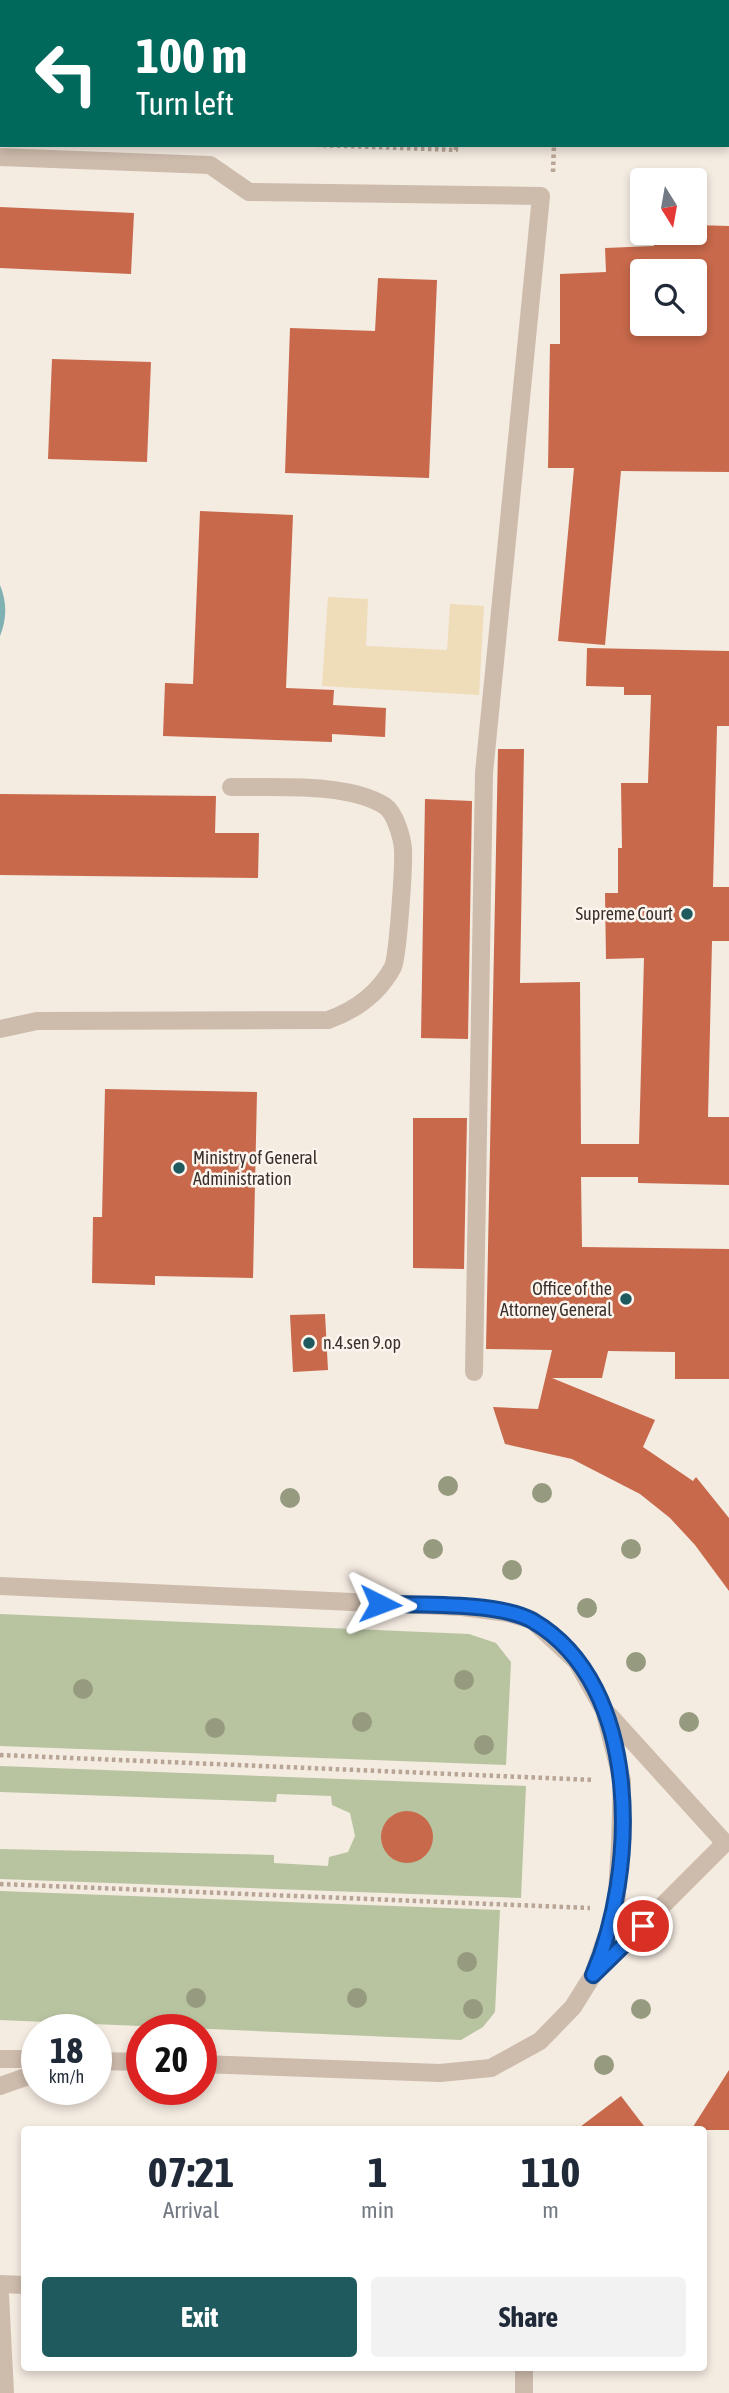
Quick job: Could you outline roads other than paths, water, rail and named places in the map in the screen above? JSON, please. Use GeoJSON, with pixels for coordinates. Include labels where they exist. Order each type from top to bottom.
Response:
{"type":"FeatureCollection","features":[{"type":"Feature","properties":{"kind":"lane"},"geometry":{"type":"LineString","coordinates":[[0,157],[210,165],[250,197],[541,196],[484,773],[474,1372]]}},
{"type":"Feature","properties":{"kind":"lane"},"geometry":{"type":"LineString","coordinates":[[0,1029],[37,1021],[328,1020],[351,1012],[374,992],[394,965],[403,848],[398,827],[387,806],[356,794],[231,787]]}},
{"type":"Feature","properties":{"kind":"lane"},"geometry":{"type":"LineString","coordinates":[[0,1586],[448,1607],[508,1612],[532,1620],[577,1662],[604,1710],[727,1843],[593,1975],[573,2007],[540,2041],[491,2067],[440,2073],[217,2065]]}},
{"type":"Feature","properties":{"kind":"lane"},"geometry":{"type":"LineString","coordinates":[[593,1975],[615,1909],[622,1781],[604,1710]]}},
{"type":"Feature","properties":{"kind":"lane"},"geometry":{"type":"LineString","coordinates":[[0,2059],[21,2059]]}},
{"type":"Feature","properties":{"kind":"lane"},"geometry":{"type":"LineString","coordinates":[[0,2086],[21,2079]]}},
{"type":"Feature","properties":{"kind":"lane"},"geometry":{"type":"LineString","coordinates":[[0,2284],[21,2285]]}},
{"type":"Feature","properties":{"kind":"lane"},"geometry":{"type":"LineString","coordinates":[[0,2295],[5,2393]]}},
{"type":"Feature","properties":{"kind":"lane"},"geometry":{"type":"LineString","coordinates":[[524,2371],[524,2393]]}},
{"type":"Feature","properties":{"kind":"water"},"geometry":{"type":"Polygon","coordinates":[[[0,585],[5,610],[0,636],[0,585]]]}},
{"type":"Feature","properties":{"kind":"place","name":"Supreme Court"},"geometry":{"type":"Point","coordinates":[687,914]}},
{"type":"Feature","properties":{"kind":"place","name":"Ministry of General Administration"},"geometry":{"type":"Point","coordinates":[179,1168]}},
{"type":"Feature","properties":{"kind":"place","name":"Office of the Attorney General"},"geometry":{"type":"Point","coordinates":[626,1299]}},
{"type":"Feature","properties":{"kind":"place","name":"n.4.sen 9.op"},"geometry":{"type":"Point","coordinates":[309,1343]}}]}
